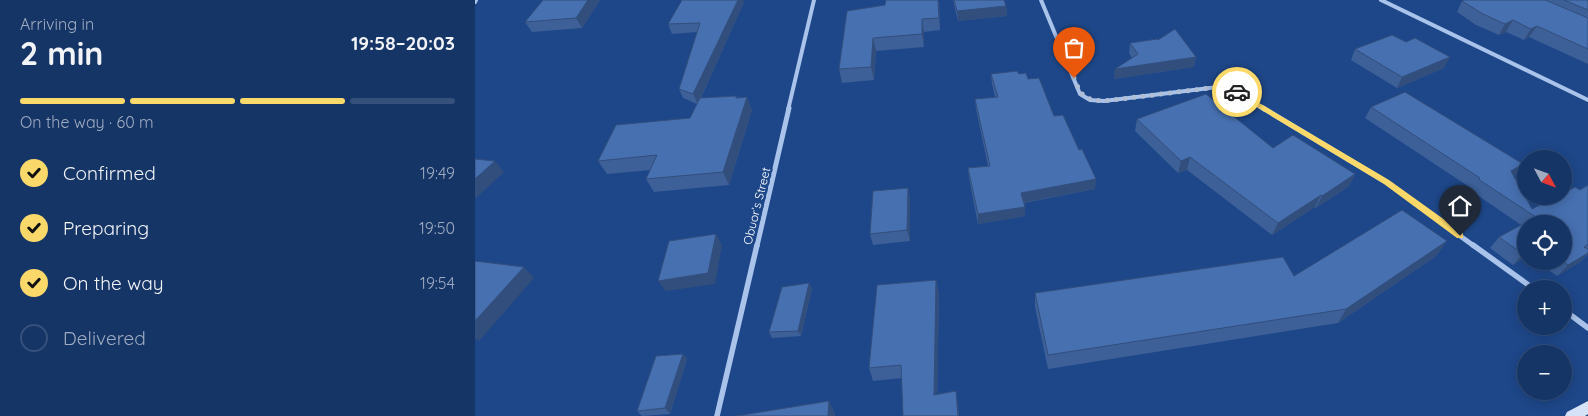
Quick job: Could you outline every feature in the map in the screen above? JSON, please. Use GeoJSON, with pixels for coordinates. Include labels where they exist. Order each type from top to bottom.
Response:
{"type":"FeatureCollection","features":[{"type":"Feature","properties":{"kind":"street","name":"Obuor’s Street"},"geometry":{"type":"LineString","coordinates":[[717,416],[814,0]]}},
{"type":"Feature","properties":{"kind":"street"},"geometry":{"type":"LineString","coordinates":[[1041,0],[1080,94],[1090,100],[1104,101],[1227,86],[1386,182],[1522,280]]}},
{"type":"Feature","properties":{"kind":"street"},"geometry":{"type":"LineString","coordinates":[[1381,0],[1588,100]]}},
{"type":"Feature","properties":{"kind":"street"},"geometry":{"type":"LineString","coordinates":[[1572,316],[1588,328]]}},
{"type":"Feature","properties":{"kind":"street"},"geometry":{"type":"LineString","coordinates":[[1572,416],[1588,407]]}},
{"type":"Feature","properties":{"kind":"building"},"geometry":{"type":"Polygon","coordinates":[[[543,0],[588,0],[576,18],[525,22],[543,0]]]}},
{"type":"Feature","properties":{"kind":"building"},"geometry":{"type":"Polygon","coordinates":[[[682,0],[738,0],[693,94],[679,89],[700,23],[668,24],[682,0]]]}},
{"type":"Feature","properties":{"kind":"building"},"geometry":{"type":"Polygon","coordinates":[[[886,0],[938,0],[939,18],[922,19],[922,34],[873,38],[871,67],[839,69],[847,11],[885,5],[886,0]]]}},
{"type":"Feature","properties":{"kind":"building"},"geometry":{"type":"Polygon","coordinates":[[[954,0],[1004,0],[1006,6],[957,11],[954,0]]]}},
{"type":"Feature","properties":{"kind":"building"},"geometry":{"type":"Polygon","coordinates":[[[1545,0],[1588,18],[1588,49],[1537,26],[1531,29],[1513,20],[1505,24],[1483,14],[1462,1],[1545,0]]]}},
{"type":"Feature","properties":{"kind":"building"},"geometry":{"type":"Polygon","coordinates":[[[1564,0],[1588,0],[1588,10],[1564,0]]]}},
{"type":"Feature","properties":{"kind":"building"},"geometry":{"type":"Polygon","coordinates":[[[1175,29],[1196,57],[1115,69],[1138,54],[1130,43],[1158,40],[1175,29]]]}},
{"type":"Feature","properties":{"kind":"building"},"geometry":{"type":"Polygon","coordinates":[[[1392,35],[1406,42],[1415,38],[1450,57],[1402,77],[1355,49],[1392,35]]]}},
{"type":"Feature","properties":{"kind":"building"},"geometry":{"type":"Polygon","coordinates":[[[1017,71],[1019,74],[1026,73],[1028,79],[1039,78],[1054,116],[1063,115],[1079,150],[1082,149],[1096,179],[1021,193],[1025,207],[978,214],[968,168],[990,166],[975,99],[998,97],[991,74],[1017,71]]]}},
{"type":"Feature","properties":{"kind":"building"},"geometry":{"type":"Polygon","coordinates":[[[1405,92],[1517,160],[1517,168],[1511,171],[1517,182],[1517,205],[1478,179],[1480,178],[1371,107],[1405,92]]]}},
{"type":"Feature","properties":{"kind":"building"},"geometry":{"type":"Polygon","coordinates":[[[1206,94],[1273,148],[1293,135],[1355,174],[1278,223],[1190,157],[1181,161],[1137,119],[1206,94]]]}},
{"type":"Feature","properties":{"kind":"building"},"geometry":{"type":"Polygon","coordinates":[[[736,96],[736,98],[747,97],[723,172],[646,179],[657,155],[598,161],[616,125],[690,118],[700,98],[736,96]]]}},
{"type":"Feature","properties":{"kind":"building"},"geometry":{"type":"Polygon","coordinates":[[[475,159],[495,161],[475,179],[475,159]]]}},
{"type":"Feature","properties":{"kind":"building"},"geometry":{"type":"Polygon","coordinates":[[[1588,185],[1588,244],[1584,247],[1588,249],[1588,253],[1572,263],[1572,215],[1533,215],[1518,205],[1530,205],[1532,209],[1540,205],[1573,205],[1573,188],[1575,187],[1580,190],[1588,185]]]}},
{"type":"Feature","properties":{"kind":"building"},"geometry":{"type":"Polygon","coordinates":[[[908,188],[907,230],[870,234],[873,191],[908,188]]]}},
{"type":"Feature","properties":{"kind":"building"},"geometry":{"type":"Polygon","coordinates":[[[1402,210],[1447,241],[1346,309],[1048,355],[1035,293],[1283,257],[1294,276],[1402,210]]]}},
{"type":"Feature","properties":{"kind":"building"},"geometry":{"type":"Polygon","coordinates":[[[1517,227],[1517,250],[1499,237],[1517,227]]]}},
{"type":"Feature","properties":{"kind":"building"},"geometry":{"type":"Polygon","coordinates":[[[716,234],[708,273],[658,281],[669,241],[716,234]]]}},
{"type":"Feature","properties":{"kind":"building"},"geometry":{"type":"Polygon","coordinates":[[[475,261],[524,267],[475,321],[475,261]]]}},
{"type":"Feature","properties":{"kind":"building"},"geometry":{"type":"Polygon","coordinates":[[[936,280],[934,395],[956,391],[958,416],[903,416],[901,365],[869,368],[877,285],[936,280]]]}},
{"type":"Feature","properties":{"kind":"building"},"geometry":{"type":"Polygon","coordinates":[[[809,283],[798,331],[769,332],[782,287],[809,283]]]}},
{"type":"Feature","properties":{"kind":"building"},"geometry":{"type":"Polygon","coordinates":[[[683,354],[665,408],[637,411],[656,356],[683,354]]]}},
{"type":"Feature","properties":{"kind":"building"},"geometry":{"type":"Polygon","coordinates":[[[829,401],[828,416],[736,416],[829,401]]]}},
{"type":"Feature","properties":{"kind":"way so far"},"geometry":{"type":"LineString","coordinates":[[1074,78],[1080,94],[1090,100],[1104,101],[1227,86],[1237,92]]}},
{"type":"Feature","properties":{"kind":"route"},"geometry":{"type":"LineString","coordinates":[[1237,92],[1386,182],[1460,236]]}}]}
